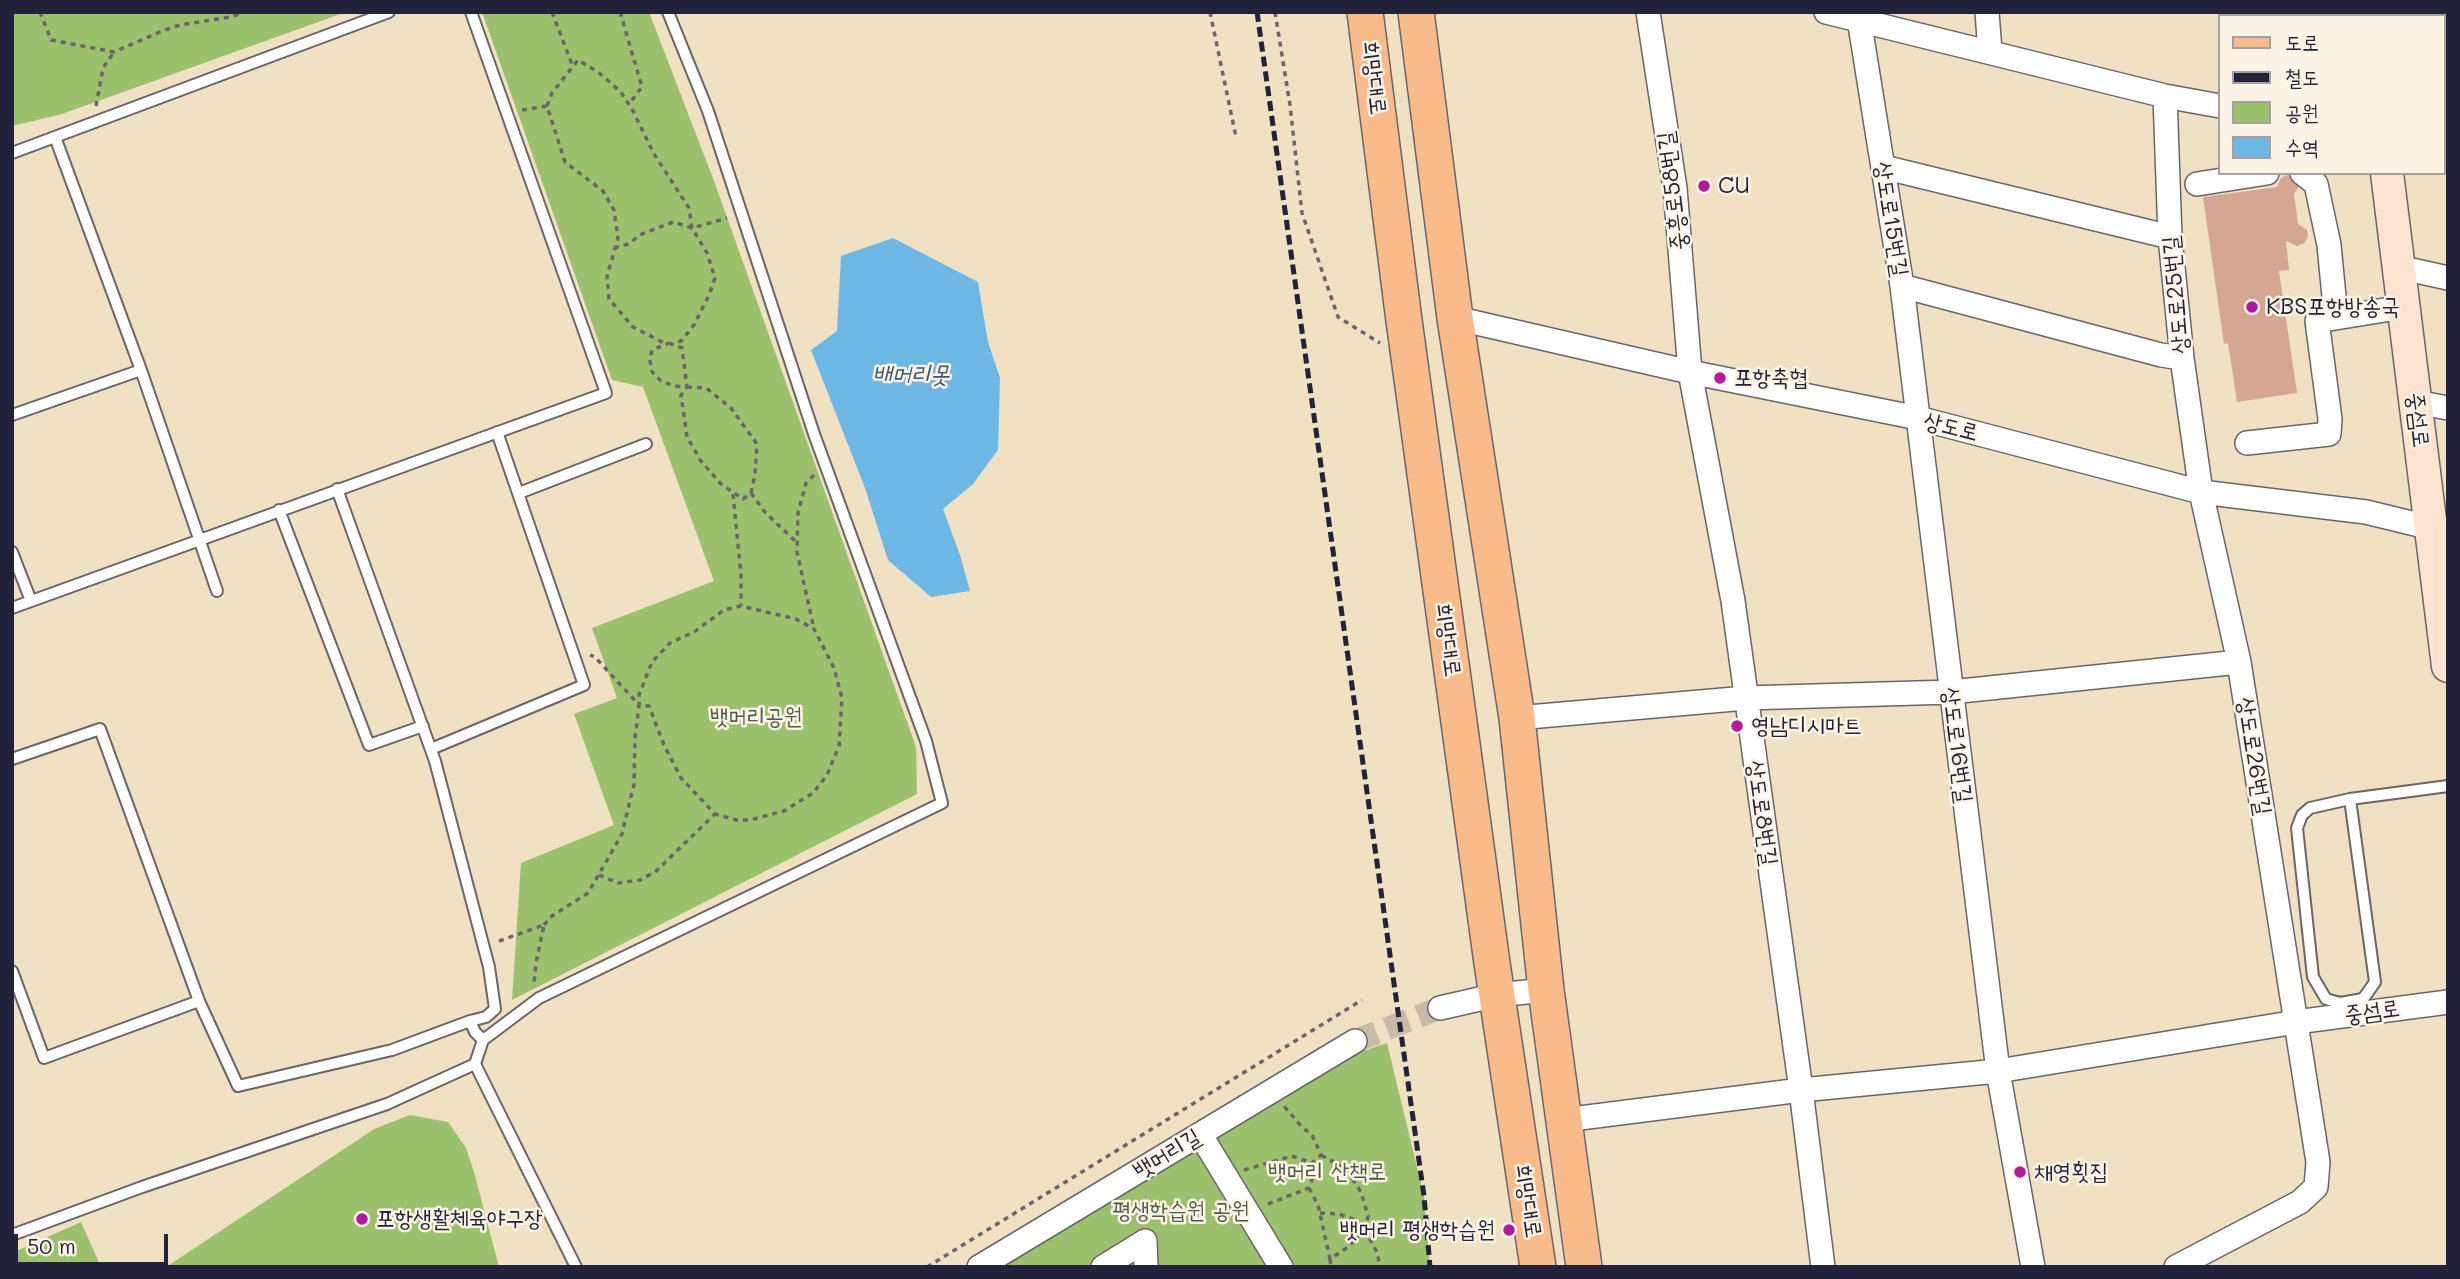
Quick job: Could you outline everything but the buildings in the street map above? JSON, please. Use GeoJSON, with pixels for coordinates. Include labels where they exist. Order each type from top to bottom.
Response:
{"type":"FeatureCollection","features":[{"type":"Feature","properties":{"kind":"main road","name":"희망대로"},"geometry":{"type":"LineString","coordinates":[[1366,12],[1410,363],[1497,995],[1538,1267]]}},
{"type":"Feature","properties":{"kind":"main road","name":"희망대로"},"geometry":{"type":"LineString","coordinates":[[1416,12],[1455,318],[1517,718],[1546,990],[1584,1267]]}},
{"type":"Feature","properties":{"kind":"main road","name":"중섬로"},"geometry":{"type":"LineString","coordinates":[[2387,175],[2415,402],[2439,530],[2448,666]]}},
{"type":"Feature","properties":{"kind":"street","name":"중흥로58번길"},"geometry":{"type":"LineString","coordinates":[[1648,12],[1675,188],[1690,372]]}},
{"type":"Feature","properties":{"kind":"street"},"geometry":{"type":"LineString","coordinates":[[1826,12],[2165,96],[2218,106]]}},
{"type":"Feature","properties":{"kind":"street"},"geometry":{"type":"LineString","coordinates":[[1987,12],[1990,52]]}},
{"type":"Feature","properties":{"kind":"street","name":"상도로15번길"},"geometry":{"type":"LineString","coordinates":[[1859,19],[1902,286],[1919,418]]}},
{"type":"Feature","properties":{"kind":"street","name":"상도로25번길"},"geometry":{"type":"LineString","coordinates":[[2165,96],[2170,237],[2182,358],[2201,492]]}},
{"type":"Feature","properties":{"kind":"street"},"geometry":{"type":"LineString","coordinates":[[1883,167],[2170,237]]}},
{"type":"Feature","properties":{"kind":"street"},"geometry":{"type":"LineString","coordinates":[[2197,184],[2254,175]]}},
{"type":"Feature","properties":{"kind":"street"},"geometry":{"type":"LineString","coordinates":[[2305,175],[2316,184],[2329,245],[2336,317]]}},
{"type":"Feature","properties":{"kind":"street"},"geometry":{"type":"LineString","coordinates":[[2399,267],[2448,278]]}},
{"type":"Feature","properties":{"kind":"street"},"geometry":{"type":"LineString","coordinates":[[1902,286],[2161,355],[2182,358]]}},
{"type":"Feature","properties":{"kind":"street"},"geometry":{"type":"LineString","coordinates":[[2247,443],[2329,434],[2330,418],[2317,321],[2403,307]]}},
{"type":"Feature","properties":{"kind":"street","name":"상도로"},"geometry":{"type":"LineString","coordinates":[[1455,318],[1690,372],[1919,418],[2201,492],[2366,512],[2439,530]]}},
{"type":"Feature","properties":{"kind":"street","name":"상도로8번길"},"geometry":{"type":"LineString","coordinates":[[1690,372],[1733,601],[1823,1267]]}},
{"type":"Feature","properties":{"kind":"street"},"geometry":{"type":"LineString","coordinates":[[2415,402],[2448,408]]}},
{"type":"Feature","properties":{"kind":"street","name":"상도로16번길"},"geometry":{"type":"LineString","coordinates":[[1919,418],[1997,1071],[2033,1267]]}},
{"type":"Feature","properties":{"kind":"street","name":"상도로26번길"},"geometry":{"type":"LineString","coordinates":[[2176,1267],[2300,1202],[2316,1187],[2318,1162],[2239,662],[2201,492]]}},
{"type":"Feature","properties":{"kind":"street"},"geometry":{"type":"LineString","coordinates":[[1517,718],[1746,698],[1951,692],[2239,662]]}},
{"type":"Feature","properties":{"kind":"street"},"geometry":{"type":"LineString","coordinates":[[1440,1008],[1497,995],[1546,990]]}},
{"type":"Feature","properties":{"kind":"street","name":"중섬로"},"geometry":{"type":"LineString","coordinates":[[2297,1022],[2448,1002]]}},
{"type":"Feature","properties":{"kind":"street"},"geometry":{"type":"LineString","coordinates":[[1564,1120],[1801,1090],[1997,1071],[2297,1022]]}},
{"type":"Feature","properties":{"kind":"street","name":"뱃머리길"},"geometry":{"type":"LineString","coordinates":[[979,1267],[1354,1041]]}},
{"type":"Feature","properties":{"kind":"street"},"geometry":{"type":"LineString","coordinates":[[1200,1134],[1282,1267]]}},
{"type":"Feature","properties":{"kind":"street"},"geometry":{"type":"LineString","coordinates":[[1103,1267],[1145,1241],[1146,1267]]}},
{"type":"Feature","properties":{"kind":"lane"},"geometry":{"type":"LineString","coordinates":[[12,153],[389,12]]}},
{"type":"Feature","properties":{"kind":"lane"},"geometry":{"type":"LineString","coordinates":[[12,608],[606,393],[471,12]]}},
{"type":"Feature","properties":{"kind":"lane"},"geometry":{"type":"LineString","coordinates":[[576,1267],[475,1063],[483,1040],[532,1003],[942,803],[926,741],[824,463],[708,111],[668,12]]}},
{"type":"Feature","properties":{"kind":"lane"},"geometry":{"type":"LineString","coordinates":[[55,137],[141,370],[217,592]]}},
{"type":"Feature","properties":{"kind":"lane"},"geometry":{"type":"LineString","coordinates":[[12,415],[141,370]]}},
{"type":"Feature","properties":{"kind":"lane"},"geometry":{"type":"LineString","coordinates":[[431,749],[584,685],[497,432]]}},
{"type":"Feature","properties":{"kind":"lane"},"geometry":{"type":"LineString","coordinates":[[519,493],[646,444]]}},
{"type":"Feature","properties":{"kind":"lane"},"geometry":{"type":"LineString","coordinates":[[12,759],[100,729],[199,1001],[238,1086],[392,1050],[486,1017],[495,1009],[489,967],[431,749],[337,489]]}},
{"type":"Feature","properties":{"kind":"lane"},"geometry":{"type":"LineString","coordinates":[[279,510],[369,745],[423,726]]}},
{"type":"Feature","properties":{"kind":"lane"},"geometry":{"type":"LineString","coordinates":[[12,552],[31,601]]}},
{"type":"Feature","properties":{"kind":"lane"},"geometry":{"type":"LineString","coordinates":[[2350,799],[2375,982],[2362,999],[2340,1003],[2326,999],[2313,977],[2297,828],[2302,815],[2310,808],[2350,799],[2448,786]]}},
{"type":"Feature","properties":{"kind":"lane"},"geometry":{"type":"LineString","coordinates":[[12,971],[44,1058],[199,1001]]}},
{"type":"Feature","properties":{"kind":"lane"},"geometry":{"type":"LineString","coordinates":[[470,1021],[483,1040]]}},
{"type":"Feature","properties":{"kind":"lane"},"geometry":{"type":"LineString","coordinates":[[12,1235],[142,1187],[387,1104],[475,1063]]}},
{"type":"Feature","properties":{"kind":"path"},"geometry":{"type":"LineString","coordinates":[[40,12],[51,40],[114,52]]}},
{"type":"Feature","properties":{"kind":"path"},"geometry":{"type":"LineString","coordinates":[[93,123],[103,68],[114,52],[180,25],[230,18],[245,12]]}},
{"type":"Feature","properties":{"kind":"path"},"geometry":{"type":"LineString","coordinates":[[552,12],[573,68]]}},
{"type":"Feature","properties":{"kind":"path"},"geometry":{"type":"LineString","coordinates":[[620,12],[642,87],[629,104]]}},
{"type":"Feature","properties":{"kind":"path"},"geometry":{"type":"LineString","coordinates":[[1210,12],[1236,137]]}},
{"type":"Feature","properties":{"kind":"path"},"geometry":{"type":"LineString","coordinates":[[1275,12],[1290,105],[1301,213],[1338,317],[1410,363]]}},
{"type":"Feature","properties":{"kind":"path"},"geometry":{"type":"LineString","coordinates":[[666,344],[652,350],[652,372],[662,381],[674,386],[687,387],[706,388],[731,408],[757,444],[751,493],[743,499],[720,484],[701,461],[687,437],[681,395],[687,387],[682,348],[666,344],[633,327],[609,299],[607,276],[618,238],[614,209],[603,191],[565,162],[547,106],[552,93],[578,60],[598,72],[620,91],[629,104],[659,163],[690,208],[692,228],[707,253],[715,278],[694,325],[675,345]]}},
{"type":"Feature","properties":{"kind":"path"},"geometry":{"type":"LineString","coordinates":[[507,113],[547,106]]}},
{"type":"Feature","properties":{"kind":"path"},"geometry":{"type":"LineString","coordinates":[[614,248],[673,222],[692,228],[741,214]]}},
{"type":"Feature","properties":{"kind":"path"},"geometry":{"type":"LineString","coordinates":[[572,648],[595,657],[639,705],[649,706],[664,745],[681,778],[715,814],[736,820],[766,817],[784,811],[813,793],[827,775],[839,746],[842,698],[834,668],[814,629],[797,552],[798,513],[806,483],[824,463]]}},
{"type":"Feature","properties":{"kind":"path"},"geometry":{"type":"LineString","coordinates":[[751,493],[764,511],[798,544]]}},
{"type":"Feature","properties":{"kind":"path"},"geometry":{"type":"LineString","coordinates":[[733,494],[741,575],[741,607]]}},
{"type":"Feature","properties":{"kind":"path"},"geometry":{"type":"LineString","coordinates":[[484,947],[544,925],[552,916],[587,893],[599,875],[622,835],[634,784],[639,695],[652,662],[670,643],[694,632],[724,610],[741,607],[796,619],[814,629]]}},
{"type":"Feature","properties":{"kind":"path"},"geometry":{"type":"LineString","coordinates":[[599,875],[618,883],[639,880],[655,872],[715,814]]}},
{"type":"Feature","properties":{"kind":"path"},"geometry":{"type":"LineString","coordinates":[[532,1003],[536,963],[544,925]]}},
{"type":"Feature","properties":{"kind":"path"},"geometry":{"type":"LineString","coordinates":[[927,1267],[1362,1000]]}},
{"type":"Feature","properties":{"kind":"path"},"geometry":{"type":"LineString","coordinates":[[1271,1091],[1312,1135],[1321,1155],[1346,1169],[1361,1192],[1368,1216],[1364,1230],[1348,1247],[1330,1259]]}},
{"type":"Feature","properties":{"kind":"path"},"geometry":{"type":"LineString","coordinates":[[1312,1163],[1321,1155]]}},
{"type":"Feature","properties":{"kind":"path"},"geometry":{"type":"LineString","coordinates":[[1226,1177],[1292,1156],[1312,1163]]}},
{"type":"Feature","properties":{"kind":"path"},"geometry":{"type":"LineString","coordinates":[[1312,1163],[1313,1177],[1309,1188],[1318,1205],[1331,1267]]}},
{"type":"Feature","properties":{"kind":"path"},"geometry":{"type":"LineString","coordinates":[[1254,1222],[1267,1205],[1309,1188]]}},
{"type":"Feature","properties":{"kind":"path"},"geometry":{"type":"LineString","coordinates":[[1320,1213],[1339,1214],[1356,1220],[1377,1252],[1380,1267]]}},
{"type":"Feature","properties":{"kind":"green space"},"geometry":{"type":"Polygon","coordinates":[[[346,12],[62,114],[12,126],[12,14],[346,12]]]}},
{"type":"Feature","properties":{"kind":"green space","name":"뱃머리공원"},"geometry":{"type":"Polygon","coordinates":[[[482,12],[649,12],[714,181],[916,747],[917,794],[512,1000],[521,863],[614,825],[574,714],[617,698],[592,628],[714,581],[643,387],[612,380],[482,12]]]}},
{"type":"Feature","properties":{"kind":"green space","name":"뱃머리 산책로"},"geometry":{"type":"Polygon","coordinates":[[[1387,1043],[1424,1196],[1430,1267],[979,1267],[1200,1134],[1360,1052],[1387,1043]]]}},
{"type":"Feature","properties":{"kind":"green space","name":"포항생활체육야구장"},"geometry":{"type":"Polygon","coordinates":[[[410,1115],[448,1122],[466,1148],[499,1267],[166,1267],[374,1129],[410,1115]]]}},
{"type":"Feature","properties":{"kind":"green space"},"geometry":{"type":"Polygon","coordinates":[[[81,1222],[101,1267],[12,1267],[12,1253],[81,1222]]]}},
{"type":"Feature","properties":{"kind":"water","name":"배머리못"},"geometry":{"type":"Polygon","coordinates":[[[893,238],[978,282],[988,342],[1000,378],[998,450],[973,484],[943,509],[970,591],[931,597],[888,560],[865,488],[811,350],[837,331],[841,256],[893,238]]]}},
{"type":"Feature","properties":{"kind":"tunnel"},"geometry":{"type":"LineString","coordinates":[[1355,1041],[1440,1008]]}},
{"type":"Feature","properties":{"kind":"railway"},"geometry":{"type":"LineString","coordinates":[[1257,12],[1424,1196],[1430,1267]]}},
{"type":"Feature","properties":{"kind":"place","name":"CU"},"geometry":{"type":"Point","coordinates":[1704,186]}},
{"type":"Feature","properties":{"kind":"place","name":"KBS포항방송국"},"geometry":{"type":"Point","coordinates":[2252,307]}},
{"type":"Feature","properties":{"kind":"place","name":"포항축협"},"geometry":{"type":"Point","coordinates":[1720,378]}},
{"type":"Feature","properties":{"kind":"place","name":"영남디시마트"},"geometry":{"type":"Point","coordinates":[1737,726]}},
{"type":"Feature","properties":{"kind":"place","name":"채영횟집"},"geometry":{"type":"Point","coordinates":[2020,1172]}},
{"type":"Feature","properties":{"kind":"place","name":"포항생활체육야구장"},"geometry":{"type":"Point","coordinates":[362,1219]}},
{"type":"Feature","properties":{"kind":"place","name":"뱃머리 평생학습원"},"geometry":{"type":"Point","coordinates":[1509,1230]}},
{"type":"Feature","properties":{"kind":"park label","name":"평생학습원 공원"},"geometry":{"type":"Point","coordinates":[1181,1211]}}]}
